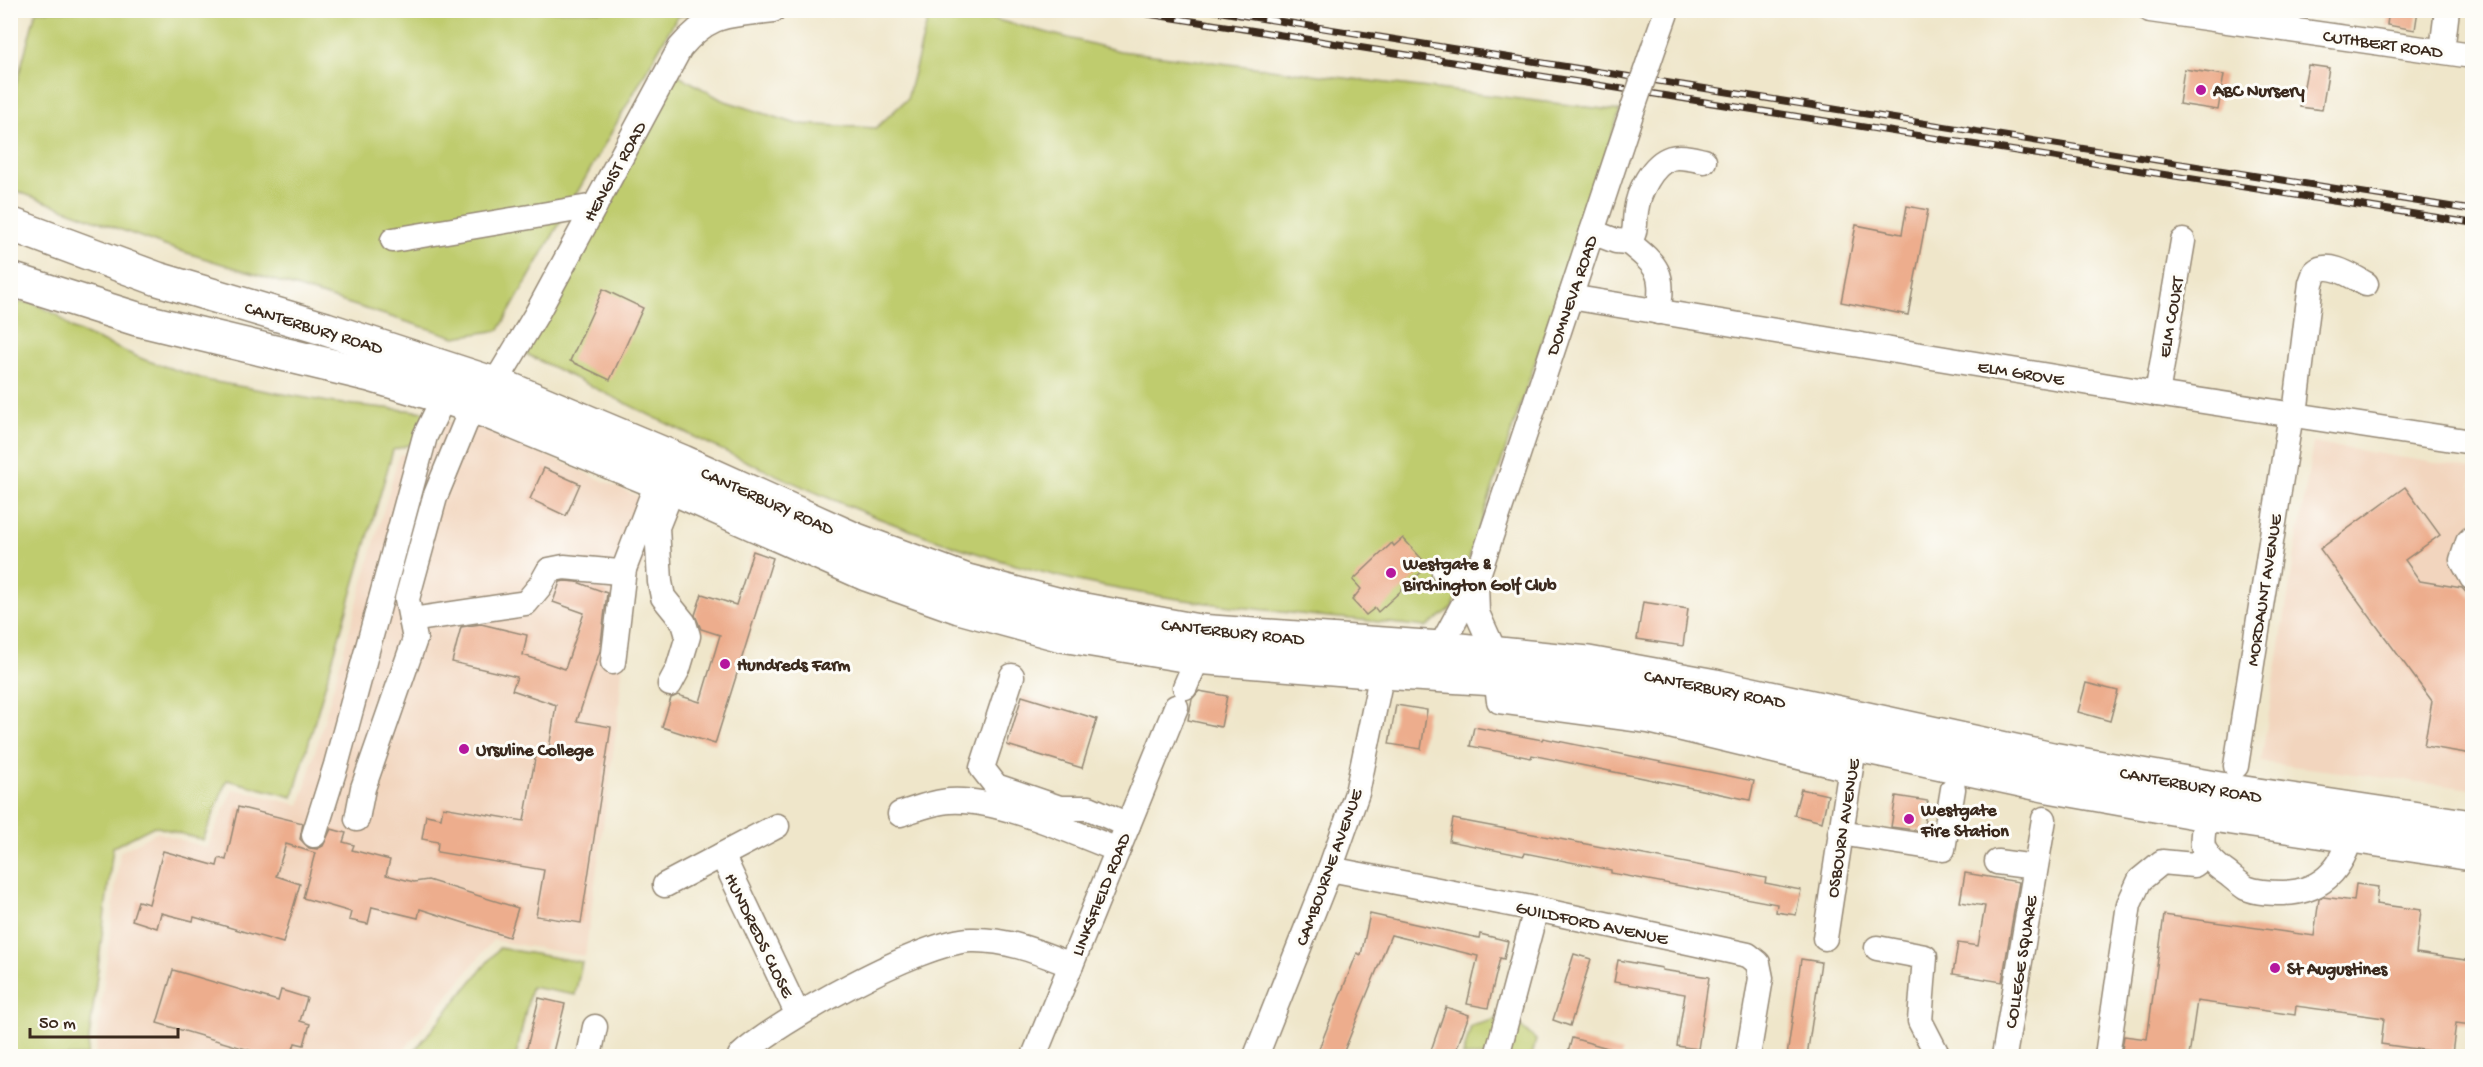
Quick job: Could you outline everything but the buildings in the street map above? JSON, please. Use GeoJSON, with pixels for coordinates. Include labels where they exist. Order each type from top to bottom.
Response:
{"type":"FeatureCollection","features":[{"type":"Feature","properties":{"kind":"highway","name":"CANTERBURY ROAD"},"geometry":{"type":"LineString","coordinates":[[10,224],[158,279],[411,356],[470,397]]}},
{"type":"Feature","properties":{"kind":"highway","name":"CANTERBURY ROAD"},"geometry":{"type":"LineString","coordinates":[[10,279],[136,320],[470,397],[507,388],[866,574],[959,607],[1062,635],[1186,684],[1496,666],[1599,665],[1715,686],[1855,744],[2049,786],[2206,814],[2353,824],[2472,827]]}},
{"type":"Feature","properties":{"kind":"highway","name":"CANTERBURY ROAD"},"geometry":{"type":"LineString","coordinates":[[670,471],[967,581],[1068,607],[1198,631],[1440,648],[1496,666]]}},
{"type":"Feature","properties":{"kind":"highway","name":"CANTERBURY ROAD"},"geometry":{"type":"LineString","coordinates":[[1855,744],[2063,761],[2231,791],[2472,854]]}},
{"type":"Feature","properties":{"kind":"street","name":"HENGIST ROAD"},"geometry":{"type":"LineString","coordinates":[[470,397],[536,315],[680,48],[694,31],[717,17],[773,10]]}},
{"type":"Feature","properties":{"kind":"street","name":"DOMNEVA ROAD"},"geometry":{"type":"LineString","coordinates":[[1440,648],[1476,581],[1667,10]]}},
{"type":"Feature","properties":{"kind":"street","name":"CUTHBERT ROAD"},"geometry":{"type":"LineString","coordinates":[[2150,10],[2193,14],[2472,56]]}},
{"type":"Feature","properties":{"kind":"street"},"geometry":{"type":"LineString","coordinates":[[2442,51],[2447,10]]}},
{"type":"Feature","properties":{"kind":"street"},"geometry":{"type":"LineString","coordinates":[[1628,242],[1634,233],[1636,208],[1641,192],[1657,168],[1671,158],[1680,157],[1704,161]]}},
{"type":"Feature","properties":{"kind":"street"},"geometry":{"type":"LineString","coordinates":[[393,240],[595,206]]}},
{"type":"Feature","properties":{"kind":"street"},"geometry":{"type":"LineString","coordinates":[[1592,232],[1616,241],[1628,242],[1653,263],[1660,272],[1662,284],[1658,312]]}},
{"type":"Feature","properties":{"kind":"street","name":"ELM COURT"},"geometry":{"type":"LineString","coordinates":[[2157,394],[2183,241]]}},
{"type":"Feature","properties":{"kind":"street","name":"MORDAUNT AVENUE"},"geometry":{"type":"LineString","coordinates":[[2236,766],[2293,414],[2311,283],[2315,272],[2324,267],[2332,268],[2366,284]]}},
{"type":"Feature","properties":{"kind":"street","name":"ELM GROVE"},"geometry":{"type":"LineString","coordinates":[[1570,297],[2157,394],[2472,442]]}},
{"type":"Feature","properties":{"kind":"street"},"geometry":{"type":"LineString","coordinates":[[357,819],[363,788],[415,639],[407,599],[435,497],[470,397]]}},
{"type":"Feature","properties":{"kind":"street"},"geometry":{"type":"LineString","coordinates":[[314,835],[336,765],[425,436],[470,397]]}},
{"type":"Feature","properties":{"kind":"street"},"geometry":{"type":"LineString","coordinates":[[613,662],[624,568],[670,471]]}},
{"type":"Feature","properties":{"kind":"street"},"geometry":{"type":"LineString","coordinates":[[670,471],[657,526],[660,582],[663,597],[684,623],[688,636],[678,669],[670,684]]}},
{"type":"Feature","properties":{"kind":"street"},"geometry":{"type":"LineString","coordinates":[[2472,538],[2468,542],[2462,560],[2472,578]]}},
{"type":"Feature","properties":{"kind":"street"},"geometry":{"type":"LineString","coordinates":[[411,620],[526,603],[549,570],[564,567],[619,572],[624,568]]}},
{"type":"Feature","properties":{"kind":"street"},"geometry":{"type":"LineString","coordinates":[[1444,572],[1476,581]]}},
{"type":"Feature","properties":{"kind":"street","name":"DOMNEVA ROAD"},"geometry":{"type":"LineString","coordinates":[[1476,581],[1477,613],[1496,666]]}},
{"type":"Feature","properties":{"kind":"street","name":"CANTERBURY ROAD"},"geometry":{"type":"LineString","coordinates":[[1496,666],[1499,701],[1648,721],[1855,744]]}},
{"type":"Feature","properties":{"kind":"street","name":"CAMBOURNE AVENUE"},"geometry":{"type":"LineString","coordinates":[[1256,1056],[1330,869],[1357,793],[1382,672]]}},
{"type":"Feature","properties":{"kind":"street"},"geometry":{"type":"LineString","coordinates":[[1012,676],[982,768],[996,786],[1060,808],[1089,808],[1128,825]]}},
{"type":"Feature","properties":{"kind":"street","name":"LINKSFIELD ROAD"},"geometry":{"type":"LineString","coordinates":[[1034,1056],[1128,825],[1159,729],[1186,684]]}},
{"type":"Feature","properties":{"kind":"street","name":"OSBOURN AVENUE"},"geometry":{"type":"LineString","coordinates":[[1825,938],[1855,744]]}},
{"type":"Feature","properties":{"kind":"street"},"geometry":{"type":"LineString","coordinates":[[1840,833],[1943,849],[1953,789]]}},
{"type":"Feature","properties":{"kind":"street"},"geometry":{"type":"LineString","coordinates":[[900,814],[950,801],[971,802],[1016,813],[1118,850]]}},
{"type":"Feature","properties":{"kind":"street"},"geometry":{"type":"LineString","coordinates":[[2206,814],[2203,846],[2208,855],[2223,871],[2246,888],[2266,893],[2294,893],[2309,889],[2326,879],[2346,853],[2353,824]]}},
{"type":"Feature","properties":{"kind":"street","name":"COLLEGE SQUARE"},"geometry":{"type":"LineString","coordinates":[[2004,1056],[2044,819]]}},
{"type":"Feature","properties":{"kind":"street","name":"HUNDREDS CLOSE"},"geometry":{"type":"LineString","coordinates":[[665,885],[777,826]]}},
{"type":"Feature","properties":{"kind":"street","name":"HUNDREDS CLOSE"},"geometry":{"type":"LineString","coordinates":[[722,855],[798,1015]]}},
{"type":"Feature","properties":{"kind":"street"},"geometry":{"type":"LineString","coordinates":[[2107,1056],[2129,904],[2140,880],[2162,862],[2194,865],[2208,855]]}},
{"type":"Feature","properties":{"kind":"street"},"geometry":{"type":"LineString","coordinates":[[1997,862],[2035,867]]}},
{"type":"Feature","properties":{"kind":"street","name":"GUILDFORD AVENUE"},"geometry":{"type":"LineString","coordinates":[[1330,869],[1536,909],[1748,955],[1758,963],[1761,978],[1749,1056]]}},
{"type":"Feature","properties":{"kind":"street"},"geometry":{"type":"LineString","coordinates":[[1497,1056],[1536,909]]}},
{"type":"Feature","properties":{"kind":"street"},"geometry":{"type":"LineString","coordinates":[[740,1056],[798,1015],[860,981],[909,958],[967,940],[993,940],[1021,945],[1071,965]]}},
{"type":"Feature","properties":{"kind":"street"},"geometry":{"type":"LineString","coordinates":[[1877,948],[1925,957],[1920,1021],[1938,1056]]}},
{"type":"Feature","properties":{"kind":"street"},"geometry":{"type":"LineString","coordinates":[[589,1056],[595,1027]]}},
{"type":"Feature","properties":{"kind":"shaded area","name":"Ursuline College"},"geometry":{"type":"Polygon","coordinates":[[[446,421],[478,425],[673,512],[648,550],[627,605],[619,709],[585,956],[493,940],[399,1056],[95,1056],[120,852],[157,832],[207,848],[233,789],[300,805],[399,455],[437,444],[446,421]]]}},
{"type":"Feature","properties":{"kind":"shaded area"},"geometry":{"type":"Polygon","coordinates":[[[2313,443],[2472,469],[2472,789],[2261,762],[2313,443]]]}},
{"type":"Feature","properties":{"kind":"green space"},"geometry":{"type":"Polygon","coordinates":[[[36,11],[702,11],[677,17],[499,330],[455,337],[165,246],[11,189],[11,104],[36,11]]]}},
{"type":"Feature","properties":{"kind":"green space"},"geometry":{"type":"Polygon","coordinates":[[[930,11],[961,11],[1120,51],[1620,111],[1452,608],[1426,627],[1164,597],[1078,581],[1005,562],[933,539],[793,482],[724,451],[520,351],[677,74],[722,100],[797,124],[876,128],[907,99],[930,11]]]}},
{"type":"Feature","properties":{"kind":"green space"},"geometry":{"type":"Polygon","coordinates":[[[31,302],[58,315],[71,328],[145,360],[210,381],[334,403],[426,412],[415,443],[393,450],[293,797],[227,780],[203,840],[154,826],[113,847],[87,1056],[11,1056],[10,303],[31,302]]]}},
{"type":"Feature","properties":{"kind":"green space"},"geometry":{"type":"Polygon","coordinates":[[[499,948],[582,962],[575,995],[531,987],[516,1056],[410,1056],[499,948]]]}},
{"type":"Feature","properties":{"kind":"green space"},"geometry":{"type":"Polygon","coordinates":[[[1500,1018],[1490,1056],[1463,1056],[1471,1026],[1500,1018]]]}},
{"type":"Feature","properties":{"kind":"green space"},"geometry":{"type":"Polygon","coordinates":[[[1514,1020],[1536,1040],[1532,1056],[1504,1056],[1514,1020]]]}},
{"type":"Feature","properties":{"kind":"railway"},"geometry":{"type":"LineString","coordinates":[[1123,10],[2472,223]]}},
{"type":"Feature","properties":{"kind":"railway"},"geometry":{"type":"LineString","coordinates":[[1209,10],[2472,210]]}},
{"type":"Feature","properties":{"kind":"place","name":"ABC Nursery"},"geometry":{"type":"Point","coordinates":[2201,90]}},
{"type":"Feature","properties":{"kind":"place","name":"Westgate & Birchington Golf Club"},"geometry":{"type":"Point","coordinates":[1391,573]}},
{"type":"Feature","properties":{"kind":"place","name":"Hundreds Farm"},"geometry":{"type":"Point","coordinates":[725,664]}},
{"type":"Feature","properties":{"kind":"place","name":"Ursuline College"},"geometry":{"type":"Point","coordinates":[464,749]}},
{"type":"Feature","properties":{"kind":"place","name":"Westgate Fire Station"},"geometry":{"type":"Point","coordinates":[1909,819]}},
{"type":"Feature","properties":{"kind":"place","name":"St Augustines"},"geometry":{"type":"Point","coordinates":[2275,968]}}]}
